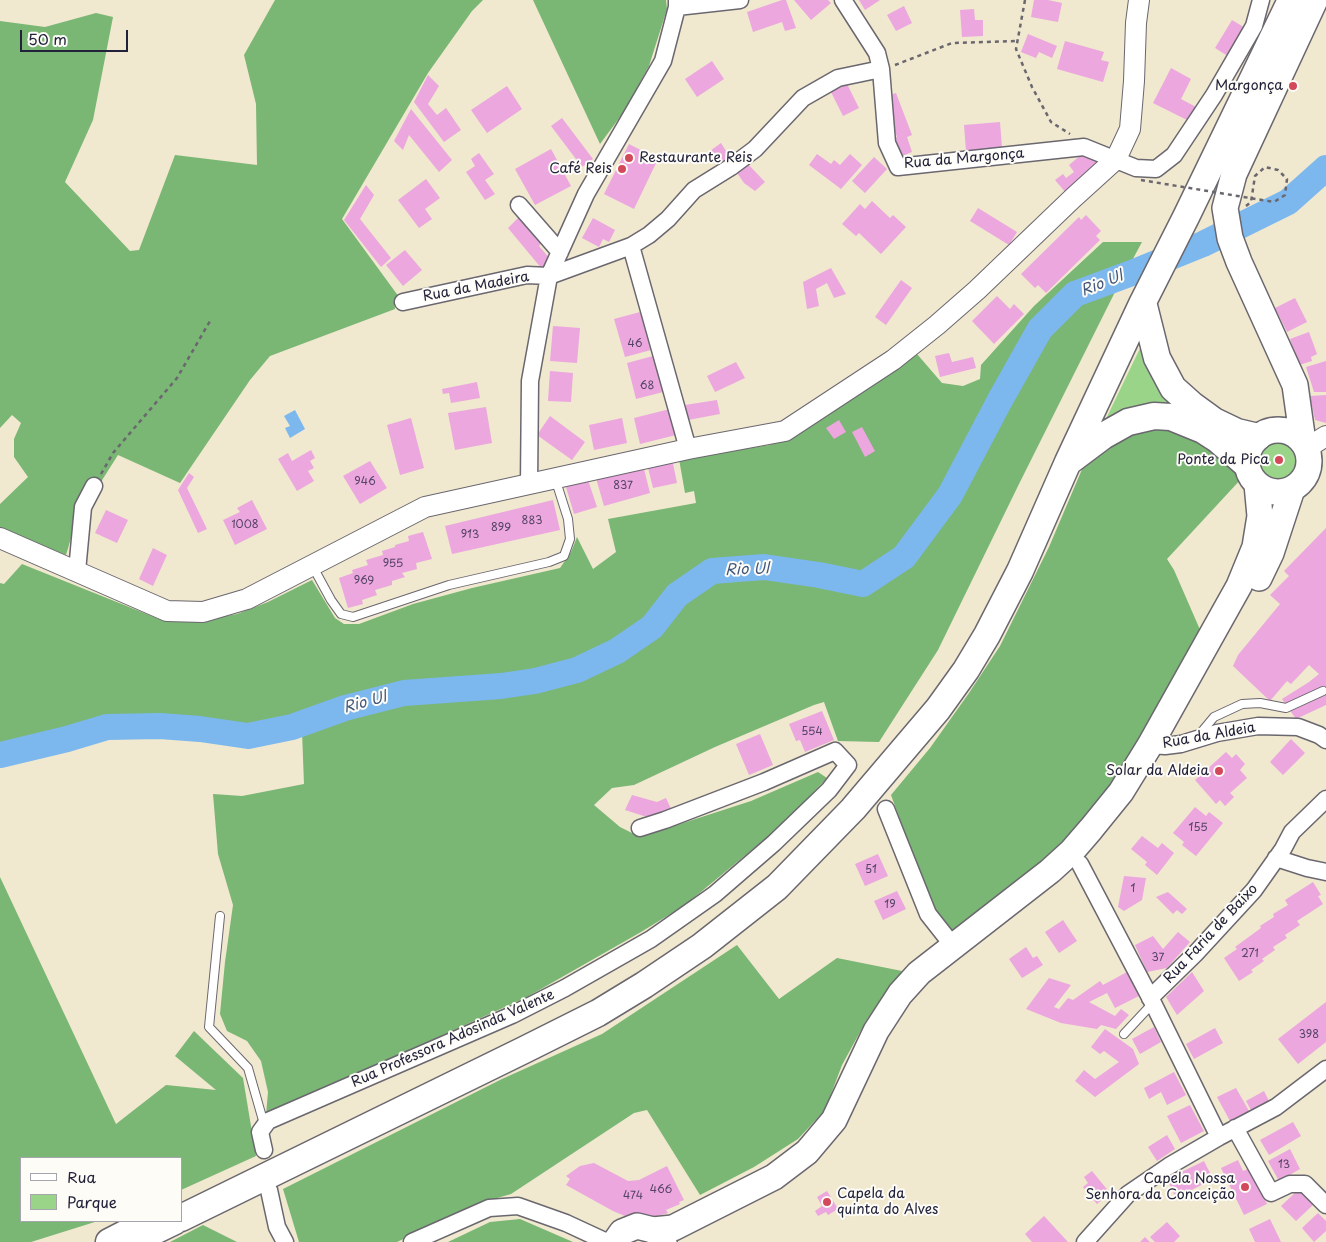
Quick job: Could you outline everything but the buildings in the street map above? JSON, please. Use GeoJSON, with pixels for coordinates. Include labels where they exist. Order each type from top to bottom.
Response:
{"type":"FeatureCollection","features":[{"type":"Feature","properties":{"kind":"highway"},"geometry":{"type":"LineString","coordinates":[[1181,215],[1281,0]]}},
{"type":"Feature","properties":{"kind":"highway"},"geometry":{"type":"LineString","coordinates":[[182,1206],[528,1034],[591,1000],[723,916],[779,871],[838,812],[884,760],[931,694],[972,625],[1291,0]]}},
{"type":"Feature","properties":{"kind":"highway"},"geometry":{"type":"LineString","coordinates":[[1138,300],[1158,358],[1174,388],[1192,405],[1214,421],[1237,432],[1266,433]]}},
{"type":"Feature","properties":{"kind":"highway"},"geometry":{"type":"LineString","coordinates":[[182,1218],[598,1012],[644,985],[702,946],[777,887],[819,846],[893,765],[938,709],[966,670],[987,635],[1020,571],[1138,300]]}},
{"type":"Feature","properties":{"kind":"highway"},"geometry":{"type":"LineString","coordinates":[[1068,462],[1103,436],[1128,422],[1154,416],[1171,417],[1203,430],[1217,439],[1252,474]]}},
{"type":"Feature","properties":{"kind":"highway"},"geometry":{"type":"LineString","coordinates":[[109,1242],[149,1222]]}},
{"type":"Feature","properties":{"kind":"highway"},"geometry":{"type":"LineString","coordinates":[[132,1242],[173,1222]]}},
{"type":"Feature","properties":{"kind":"main road"},"geometry":{"type":"LineString","coordinates":[[1252,474],[1265,489],[1283,492],[1292,489],[1304,479],[1308,472],[1312,442],[1297,398],[1295,385],[1230,238],[1226,212],[1234,174],[1315,0]]}},
{"type":"Feature","properties":{"kind":"main road"},"geometry":{"type":"LineString","coordinates":[[682,1242],[784,1190],[794,1184],[818,1162],[850,1120],[900,1019],[909,1006],[931,983],[1060,883],[1113,827],[1136,796],[1157,746],[1240,586],[1255,547],[1260,516],[1248,454],[1251,445],[1266,433],[1297,398]]}},
{"type":"Feature","properties":{"kind":"main road"},"geometry":{"type":"LineString","coordinates":[[1266,433],[1291,432],[1312,442]]}},
{"type":"Feature","properties":{"kind":"main road"},"geometry":{"type":"LineString","coordinates":[[615,1242],[622,1232],[637,1226],[658,1236],[774,1177],[807,1152],[834,1120],[876,1031],[900,994],[919,973],[1050,871],[1072,851],[1157,746],[1253,591],[1271,553],[1292,489]]}},
{"type":"Feature","properties":{"kind":"street"},"geometry":{"type":"LineString","coordinates":[[529,485],[530,381],[549,276],[586,194],[663,61],[677,3],[740,0]]}},
{"type":"Feature","properties":{"kind":"street","name":"Rua da Margonça"},"geometry":{"type":"LineString","coordinates":[[843,0],[877,53],[881,69],[887,143],[898,167],[1084,147],[1136,168],[1156,170],[1174,155],[1214,95],[1254,26],[1261,0]]}},
{"type":"Feature","properties":{"kind":"street"},"geometry":{"type":"LineString","coordinates":[[0,538],[167,611],[203,612],[247,600],[425,507],[688,449],[785,432],[894,360],[937,325],[977,290],[1116,159],[1130,129],[1139,0]]}},
{"type":"Feature","properties":{"kind":"street"},"geometry":{"type":"LineString","coordinates":[[549,276],[631,246],[649,235],[668,219],[694,190],[731,167],[754,148],[802,98],[838,78],[881,69]]}},
{"type":"Feature","properties":{"kind":"street"},"geometry":{"type":"LineString","coordinates":[[519,205],[547,240],[560,252]]}},
{"type":"Feature","properties":{"kind":"street"},"geometry":{"type":"LineString","coordinates":[[631,246],[688,449]]}},
{"type":"Feature","properties":{"kind":"street","name":"Rua da Madeira"},"geometry":{"type":"LineString","coordinates":[[403,302],[526,275],[549,276]]}},
{"type":"Feature","properties":{"kind":"street"},"geometry":{"type":"LineString","coordinates":[[77,571],[83,507],[94,486]]}},
{"type":"Feature","properties":{"kind":"street","name":"Rua da Aldeia"},"geometry":{"type":"LineString","coordinates":[[1157,746],[1181,744],[1217,733],[1258,726],[1298,727],[1319,735],[1326,740]]}},
{"type":"Feature","properties":{"kind":"street","name":"Rua Professora Adosinda Valente"},"geometry":{"type":"LineString","coordinates":[[264,1126],[268,1122],[512,1015],[565,988],[652,939],[715,894],[774,843],[829,790],[848,764],[835,751],[764,782],[640,828]]}},
{"type":"Feature","properties":{"kind":"street","name":"Rua Faria de Baixo"},"geometry":{"type":"LineString","coordinates":[[1152,1000],[1254,890],[1292,832],[1326,799]]}},
{"type":"Feature","properties":{"kind":"street"},"geometry":{"type":"LineString","coordinates":[[886,809],[928,914],[954,947]]}},
{"type":"Feature","properties":{"kind":"street"},"geometry":{"type":"LineString","coordinates":[[1276,858],[1326,872]]}},
{"type":"Feature","properties":{"kind":"street"},"geometry":{"type":"LineString","coordinates":[[1080,864],[1152,1000],[1218,1137]]}},
{"type":"Feature","properties":{"kind":"street"},"geometry":{"type":"LineString","coordinates":[[1090,1240],[1128,1194],[1169,1166],[1218,1137],[1276,1107],[1326,1069]]}},
{"type":"Feature","properties":{"kind":"street"},"geometry":{"type":"LineString","coordinates":[[264,1126],[260,1132],[264,1150]]}},
{"type":"Feature","properties":{"kind":"street"},"geometry":{"type":"LineString","coordinates":[[1235,1128],[1271,1193],[1290,1184],[1305,1184],[1326,1205]]}},
{"type":"Feature","properties":{"kind":"street"},"geometry":{"type":"LineString","coordinates":[[269,1190],[277,1227],[285,1242]]}},
{"type":"Feature","properties":{"kind":"street"},"geometry":{"type":"LineString","coordinates":[[412,1242],[489,1208],[518,1206],[566,1223],[607,1242]]}},
{"type":"Feature","properties":{"kind":"lane"},"geometry":{"type":"LineString","coordinates":[[312,565],[341,614],[353,617],[449,585],[549,562],[564,556],[570,539],[568,519],[555,478]]}},
{"type":"Feature","properties":{"kind":"lane"},"geometry":{"type":"LineString","coordinates":[[1194,740],[1214,717],[1242,704],[1260,703],[1286,708],[1323,691]]}},
{"type":"Feature","properties":{"kind":"lane"},"geometry":{"type":"LineString","coordinates":[[220,916],[209,1027],[248,1068],[264,1126]]}},
{"type":"Feature","properties":{"kind":"lane"},"geometry":{"type":"LineString","coordinates":[[1124,1034],[1152,1000]]}},
{"type":"Feature","properties":{"kind":"path"},"geometry":{"type":"LineString","coordinates":[[1025,0],[1016,49],[1032,87],[1052,122],[1071,134],[1084,147]]}},
{"type":"Feature","properties":{"kind":"path"},"geometry":{"type":"LineString","coordinates":[[881,69],[952,43],[1017,41]]}},
{"type":"Feature","properties":{"kind":"path"},"geometry":{"type":"LineString","coordinates":[[1140,180],[1274,202],[1285,195],[1287,179],[1278,170],[1265,167],[1255,176],[1251,202],[1240,211],[1226,212]]}},
{"type":"Feature","properties":{"kind":"path"},"geometry":{"type":"LineString","coordinates":[[94,486],[112,453],[177,378],[210,321]]}},
{"type":"Feature","properties":{"kind":"green space"},"geometry":{"type":"Polygon","coordinates":[[[275,0],[483,0],[472,11],[428,73],[342,219],[399,297],[394,300],[395,309],[270,356],[250,380],[180,483],[118,455],[76,521],[66,555],[0,529],[0,504],[28,477],[14,457],[14,439],[21,423],[12,415],[0,428],[0,21],[45,27],[96,13],[113,17],[93,120],[65,182],[130,251],[139,250],[175,155],[257,165],[256,104],[244,55],[275,0]]]}},
{"type":"Feature","properties":{"kind":"green space"},"geometry":{"type":"Polygon","coordinates":[[[533,0],[666,0],[667,9],[649,66],[623,113],[600,144],[533,0]]]}},
{"type":"Feature","properties":{"kind":"green space"},"geometry":{"type":"Polygon","coordinates":[[[1103,242],[1142,242],[1128,268],[1093,281],[1074,293],[1041,325],[1019,358],[934,510],[909,543],[890,561],[864,577],[849,577],[810,567],[770,563],[732,564],[711,568],[668,598],[646,627],[582,664],[538,676],[378,692],[342,703],[290,723],[248,732],[170,720],[116,721],[47,736],[0,753],[0,583],[4,584],[22,564],[159,619],[193,622],[237,614],[268,602],[312,580],[335,618],[344,624],[359,624],[413,604],[472,588],[560,568],[571,552],[577,537],[593,569],[616,552],[608,519],[696,503],[694,491],[685,493],[679,459],[770,445],[805,429],[917,354],[942,383],[963,386],[980,379],[981,365],[1034,306],[1103,242]]]}},
{"type":"Feature","properties":{"kind":"green space"},"geometry":{"type":"Polygon","coordinates":[[[1119,284],[938,650],[879,742],[838,741],[824,702],[715,747],[634,785],[612,788],[594,805],[620,827],[640,837],[751,801],[818,772],[827,778],[782,825],[685,905],[641,932],[527,997],[266,1115],[268,1092],[261,1061],[247,1041],[227,1031],[220,1014],[233,905],[218,854],[213,794],[242,796],[304,784],[302,731],[344,716],[406,700],[525,689],[574,679],[625,655],[654,635],[682,601],[723,578],[771,576],[862,591],[908,561],[940,518],[1013,388],[1053,323],[1081,298],[1119,284]]]}},
{"type":"Feature","properties":{"kind":"green space"},"geometry":{"type":"Polygon","coordinates":[[[1144,340],[1184,412],[1103,425],[1144,340]]]}},
{"type":"Feature","properties":{"kind":"green space"},"geometry":{"type":"Polygon","coordinates":[[[1168,424],[1225,454],[1242,478],[1167,559],[1174,570],[1201,632],[1172,687],[1099,805],[1048,858],[956,933],[942,925],[928,897],[891,795],[930,748],[1000,646],[1049,547],[1083,467],[1118,435],[1168,424]]]}},
{"type":"Feature","properties":{"kind":"green space"},"geometry":{"type":"Polygon","coordinates":[[[1282,438],[1290,441],[1296,447],[1299,459],[1296,471],[1290,477],[1274,480],[1266,477],[1260,471],[1257,455],[1260,447],[1266,441],[1282,438]]]}},
{"type":"Feature","properties":{"kind":"green space"},"geometry":{"type":"Polygon","coordinates":[[[0,877],[116,1124],[166,1085],[216,1090],[175,1056],[194,1031],[243,1078],[256,1156],[182,1190],[182,1157],[20,1157],[20,1222],[95,1222],[31,1242],[0,1242],[0,877]]]}},
{"type":"Feature","properties":{"kind":"green space"},"geometry":{"type":"Polygon","coordinates":[[[737,945],[779,999],[837,958],[902,971],[866,1021],[842,1065],[825,1110],[798,1139],[754,1167],[700,1195],[647,1110],[634,1113],[511,1194],[480,1203],[397,1242],[299,1242],[283,1189],[502,1079],[602,1034],[737,945]]]}},
{"type":"Feature","properties":{"kind":"green space"},"geometry":{"type":"Polygon","coordinates":[[[520,1219],[573,1242],[448,1242],[490,1222],[520,1219]]]}},
{"type":"Feature","properties":{"kind":"green space"},"geometry":{"type":"Polygon","coordinates":[[[203,1225],[237,1242],[170,1242],[203,1225]]]}},
{"type":"Feature","properties":{"kind":"water"},"geometry":{"type":"Polygon","coordinates":[[[295,410],[305,429],[290,438],[285,428],[290,426],[284,416],[295,410]]]}},
{"type":"Feature","properties":{"kind":"waterway","name":"Rio Ul"},"geometry":{"type":"LineString","coordinates":[[0,755],[107,727],[160,726],[200,729],[248,736],[292,727],[345,708],[404,693],[501,686],[535,681],[577,670],[617,651],[652,627],[677,595],[712,571],[764,567],[863,584],[904,557],[950,495],[1040,329],[1075,294],[1203,244],[1288,202],[1326,168]]}},
{"type":"Feature","properties":{"kind":"place","name":"Margonça"},"geometry":{"type":"Point","coordinates":[1293,86]}},
{"type":"Feature","properties":{"kind":"place","name":"Restaurante Reis"},"geometry":{"type":"Point","coordinates":[629,158]}},
{"type":"Feature","properties":{"kind":"place","name":"Café Reis"},"geometry":{"type":"Point","coordinates":[622,169]}},
{"type":"Feature","properties":{"kind":"place","name":"Ponte da Pica"},"geometry":{"type":"Point","coordinates":[1279,460]}},
{"type":"Feature","properties":{"kind":"place","name":"Solar da Aldeia"},"geometry":{"type":"Point","coordinates":[1219,771]}},
{"type":"Feature","properties":{"kind":"place","name":"Capela Nossa Senhora da Conceição"},"geometry":{"type":"Point","coordinates":[1245,1187]}},
{"type":"Feature","properties":{"kind":"place","name":"Capela da quinta do Alves"},"geometry":{"type":"Point","coordinates":[827,1202]}}]}
